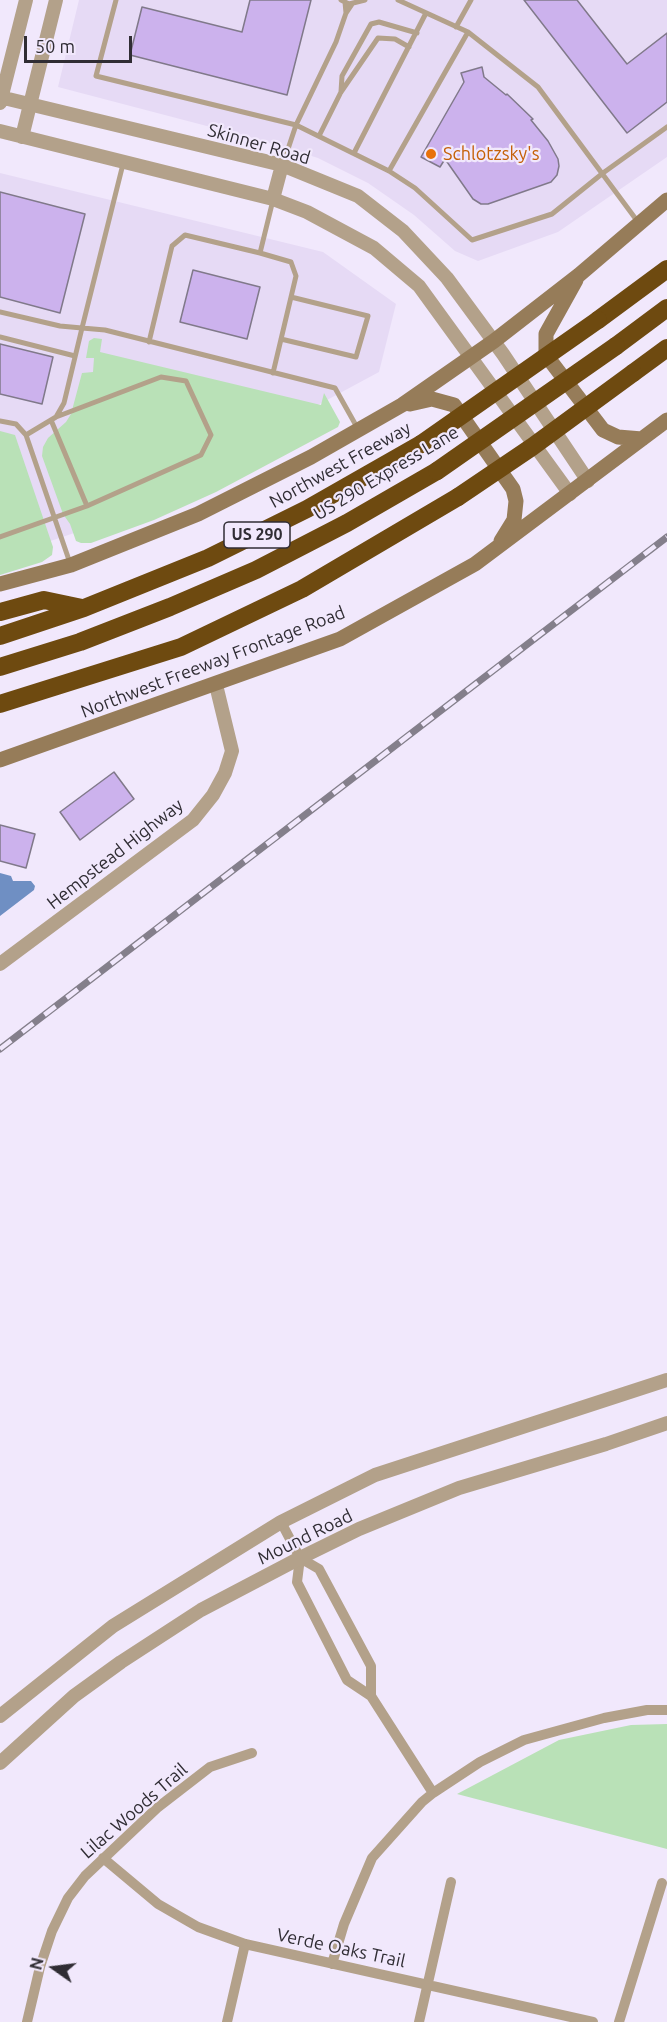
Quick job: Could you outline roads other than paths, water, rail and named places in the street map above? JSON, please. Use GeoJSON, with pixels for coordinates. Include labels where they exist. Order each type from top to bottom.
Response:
{"type":"FeatureCollection","features":[{"type":"Feature","properties":{"kind":"highway","name":"Northwest Freeway"},"geometry":{"type":"LineString","coordinates":[[0,636],[84,608],[164,577],[258,534],[353,484],[421,444],[667,269]]}},
{"type":"Feature","properties":{"kind":"highway","name":"US 290 Express Lane"},"geometry":{"type":"LineString","coordinates":[[0,667],[90,638],[256,570],[347,523],[437,471],[667,308]]}},
{"type":"Feature","properties":{"kind":"highway"},"geometry":{"type":"LineString","coordinates":[[0,704],[181,646],[303,589],[458,497],[532,447],[667,348]]}},
{"type":"Feature","properties":{"kind":"highway"},"geometry":{"type":"LineString","coordinates":[[0,612],[44,600],[84,608]]}},
{"type":"Feature","properties":{"kind":"main road"},"geometry":{"type":"LineString","coordinates":[[0,584],[71,565],[198,514],[402,405],[494,341],[579,275],[667,200]]}},
{"type":"Feature","properties":{"kind":"main road"},"geometry":{"type":"LineString","coordinates":[[579,275],[546,334],[546,355],[603,430],[618,437],[642,439]]}},
{"type":"Feature","properties":{"kind":"main road"},"geometry":{"type":"LineString","coordinates":[[402,405],[432,399],[454,405],[513,489],[516,501],[514,520],[496,548]]}},
{"type":"Feature","properties":{"kind":"main road","name":"Northwest Freeway Frontage Road"},"geometry":{"type":"LineString","coordinates":[[0,760],[340,639],[475,564],[588,482],[667,420]]}},
{"type":"Feature","properties":{"kind":"street"},"geometry":{"type":"LineString","coordinates":[[0,99],[26,0]]}},
{"type":"Feature","properties":{"kind":"street"},"geometry":{"type":"LineString","coordinates":[[22,137],[56,0]]}},
{"type":"Feature","properties":{"kind":"street","name":"Skinner Road"},"geometry":{"type":"LineString","coordinates":[[0,99],[282,165],[358,196],[403,231],[447,278],[494,341],[588,482]]}},
{"type":"Feature","properties":{"kind":"street"},"geometry":{"type":"LineString","coordinates":[[0,131],[273,199],[307,212],[374,248],[418,286],[570,494]]}},
{"type":"Feature","properties":{"kind":"street"},"geometry":{"type":"LineString","coordinates":[[273,199],[282,165]]}},
{"type":"Feature","properties":{"kind":"street","name":"Hempstead Highway"},"geometry":{"type":"LineString","coordinates":[[0,964],[193,820],[213,795],[225,773],[232,751],[216,685]]}},
{"type":"Feature","properties":{"kind":"street","name":"Mound Road"},"geometry":{"type":"LineString","coordinates":[[0,1716],[113,1626],[281,1522],[375,1475],[667,1380]]}},
{"type":"Feature","properties":{"kind":"street","name":"Mound Road"},"geometry":{"type":"LineString","coordinates":[[0,1763],[74,1696],[121,1662],[201,1610],[300,1558],[359,1529],[459,1488],[606,1444],[667,1423]]}},
{"type":"Feature","properties":{"kind":"street"},"geometry":{"type":"LineString","coordinates":[[281,1522],[300,1558],[319,1569],[371,1666],[370,1696]]}},
{"type":"Feature","properties":{"kind":"street"},"geometry":{"type":"LineString","coordinates":[[300,1558],[297,1582],[347,1680],[370,1696],[433,1793]]}},
{"type":"Feature","properties":{"kind":"street"},"geometry":{"type":"LineString","coordinates":[[332,1964],[344,1924],[372,1858],[422,1802],[433,1793],[480,1762],[524,1740],[604,1718],[647,1710],[667,1710]]}},
{"type":"Feature","properties":{"kind":"street","name":"Lilac Woods Trail"},"geometry":{"type":"LineString","coordinates":[[27,2022],[40,1967],[52,1931],[68,1898],[103,1858],[158,1808],[210,1767],[252,1753]]}},
{"type":"Feature","properties":{"kind":"street","name":"Verde Oaks Trail"},"geometry":{"type":"LineString","coordinates":[[103,1858],[158,1904],[198,1927],[245,1944],[593,2022]]}},
{"type":"Feature","properties":{"kind":"street"},"geometry":{"type":"LineString","coordinates":[[419,2022],[451,1882]]}},
{"type":"Feature","properties":{"kind":"street"},"geometry":{"type":"LineString","coordinates":[[620,2022],[662,1883]]}},
{"type":"Feature","properties":{"kind":"street"},"geometry":{"type":"LineString","coordinates":[[227,2022],[245,1944]]}},
{"type":"Feature","properties":{"kind":"lane"},"geometry":{"type":"LineString","coordinates":[[116,0],[96,76],[296,125],[390,171],[415,188],[472,240],[552,214],[603,173],[667,127]]}},
{"type":"Feature","properties":{"kind":"lane"},"geometry":{"type":"LineString","coordinates":[[343,1],[352,4],[364,0]]}},
{"type":"Feature","properties":{"kind":"lane"},"geometry":{"type":"LineString","coordinates":[[398,0],[468,32],[538,87],[639,224]]}},
{"type":"Feature","properties":{"kind":"lane"},"geometry":{"type":"LineString","coordinates":[[456,27],[471,0]]}},
{"type":"Feature","properties":{"kind":"lane"},"geometry":{"type":"LineString","coordinates":[[343,1],[346,13]]}},
{"type":"Feature","properties":{"kind":"lane"},"geometry":{"type":"LineString","coordinates":[[282,165],[296,125],[352,4]]}},
{"type":"Feature","properties":{"kind":"lane"},"geometry":{"type":"LineString","coordinates":[[354,153],[426,13]]}},
{"type":"Feature","properties":{"kind":"lane"},"geometry":{"type":"LineString","coordinates":[[341,92],[342,76],[362,36],[371,24],[379,22],[417,33]]}},
{"type":"Feature","properties":{"kind":"lane"},"geometry":{"type":"LineString","coordinates":[[390,171],[468,32]]}},
{"type":"Feature","properties":{"kind":"lane"},"geometry":{"type":"LineString","coordinates":[[319,136],[341,92],[378,38],[395,39],[409,47]]}},
{"type":"Feature","properties":{"kind":"lane"},"geometry":{"type":"LineString","coordinates":[[53,419],[64,402],[124,162]]}},
{"type":"Feature","properties":{"kind":"lane"},"geometry":{"type":"LineString","coordinates":[[260,253],[273,199]]}},
{"type":"Feature","properties":{"kind":"lane"},"geometry":{"type":"LineString","coordinates":[[149,342],[172,246],[185,235],[260,253],[291,262],[296,276],[273,373]]}},
{"type":"Feature","properties":{"kind":"lane"},"geometry":{"type":"LineString","coordinates":[[282,339],[356,357],[368,316],[291,297]]}},
{"type":"Feature","properties":{"kind":"lane"},"geometry":{"type":"LineString","coordinates":[[0,312],[60,326],[105,330],[335,388],[358,430]]}},
{"type":"Feature","properties":{"kind":"lane"},"geometry":{"type":"LineString","coordinates":[[0,337],[75,356]]}},
{"type":"Feature","properties":{"kind":"lane"},"geometry":{"type":"LineString","coordinates":[[0,537],[87,506],[201,455],[212,435],[186,381],[161,376],[53,419],[26,435]]}},
{"type":"Feature","properties":{"kind":"lane"},"geometry":{"type":"LineString","coordinates":[[53,419],[87,506]]}},
{"type":"Feature","properties":{"kind":"lane"},"geometry":{"type":"LineString","coordinates":[[0,421],[16,424],[26,435],[71,565]]}},
{"type":"Feature","properties":{"kind":"water"},"geometry":{"type":"Polygon","coordinates":[[[0,873],[11,876],[13,881],[31,881],[35,886],[34,890],[0,916],[0,873]]]}},
{"type":"Feature","properties":{"kind":"railway"},"geometry":{"type":"LineString","coordinates":[[0,1049],[667,537]]}},
{"type":"Feature","properties":{"kind":"place","name":"Schlotzsky's"},"geometry":{"type":"Point","coordinates":[431,154]}}]}
